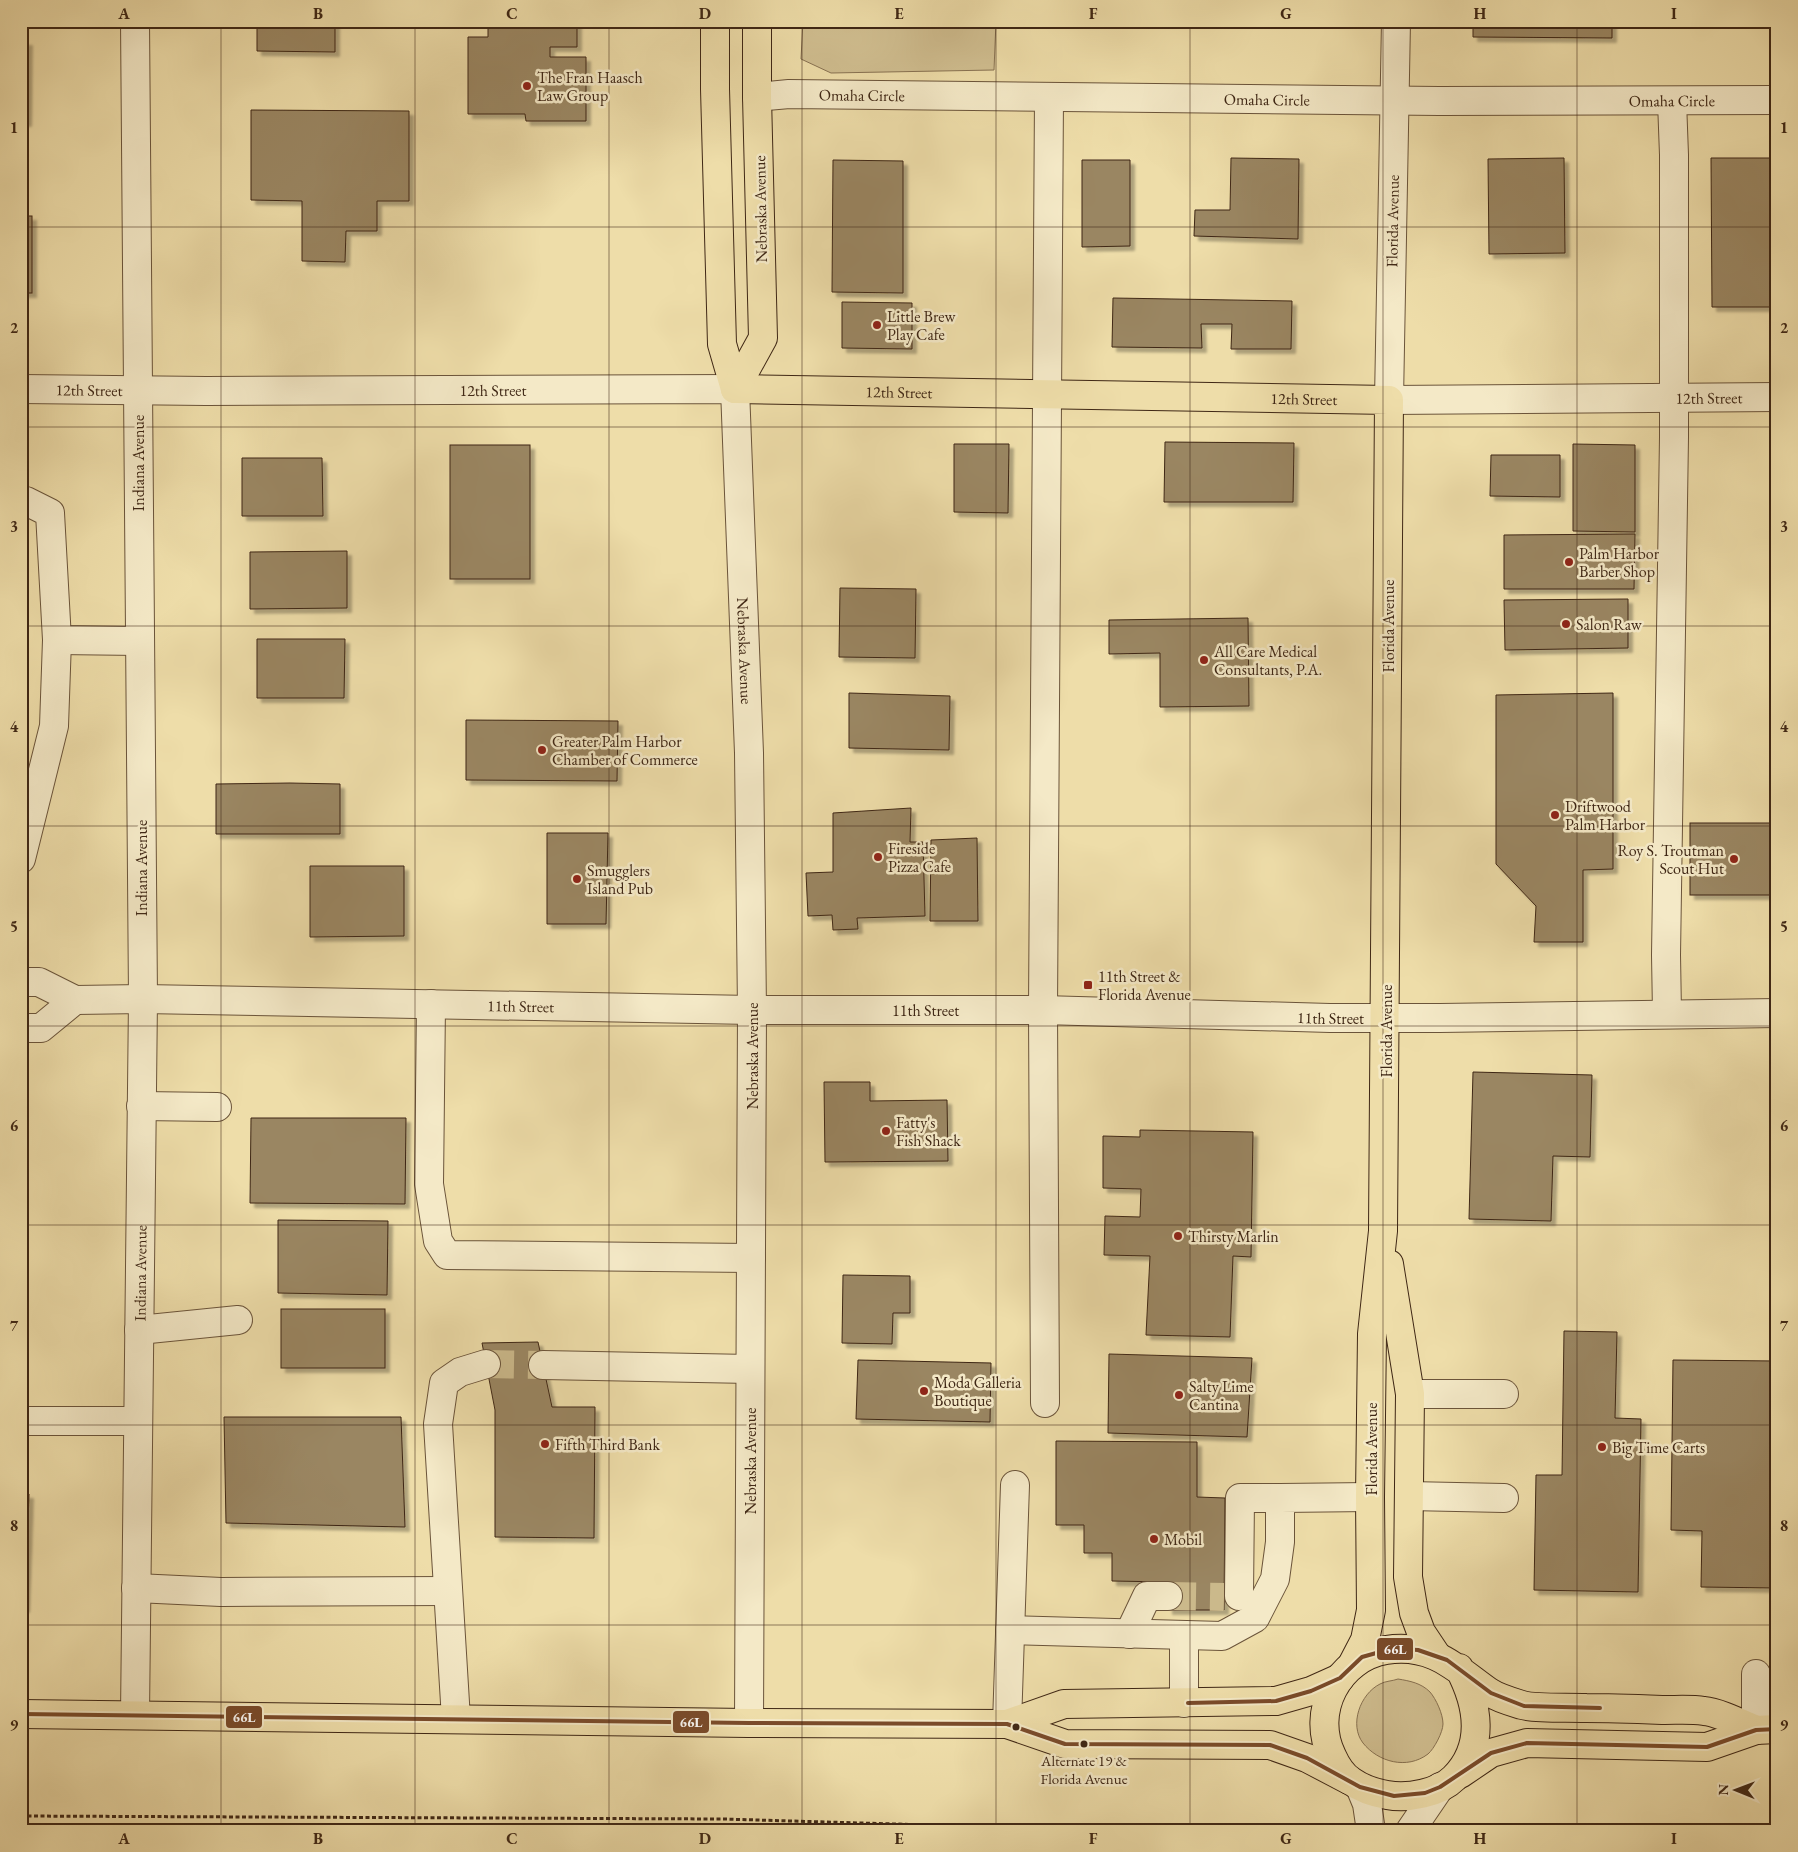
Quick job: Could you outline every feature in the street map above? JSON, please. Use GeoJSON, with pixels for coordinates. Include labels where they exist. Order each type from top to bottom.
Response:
{"type":"FeatureCollection","features":[{"type":"Feature","properties":{"kind":"main road","name":"Nebraska Avenue"},"geometry":{"type":"LineString","coordinates":[[715,21],[722,344],[735,389]]}},
{"type":"Feature","properties":{"kind":"main road","name":"Nebraska Avenue"},"geometry":{"type":"LineString","coordinates":[[735,389],[763,338],[757,21]]}},
{"type":"Feature","properties":{"kind":"main road","name":"12th Street"},"geometry":{"type":"LineString","coordinates":[[735,389],[1389,400]]}},
{"type":"Feature","properties":{"kind":"main road","name":"Florida Avenue"},"geometry":{"type":"LineString","coordinates":[[1346,1671],[1365,1640],[1372,1610],[1370,1497],[1372,1334],[1383,1231],[1389,400]]}},
{"type":"Feature","properties":{"kind":"main road","name":"Florida Avenue"},"geometry":{"type":"LineString","coordinates":[[1383,1231],[1410,1394],[1408,1577],[1414,1613],[1421,1632],[1448,1662]]}},
{"type":"Feature","properties":{"kind":"main road"},"geometry":{"type":"LineString","coordinates":[[1007,1724],[1064,1704],[1276,1702],[1310,1691],[1346,1671],[1362,1657],[1387,1650],[1418,1650],[1448,1662],[1491,1693],[1524,1706],[1706,1711],[1767,1729]]}},
{"type":"Feature","properties":{"kind":"main road"},"geometry":{"type":"LineString","coordinates":[[1447,1783],[1472,1753],[1476,1726],[1468,1684],[1448,1662]]}},
{"type":"Feature","properties":{"kind":"main road"},"geometry":{"type":"LineString","coordinates":[[1346,1671],[1331,1693],[1323,1723],[1330,1752],[1336,1765],[1354,1783]]}},
{"type":"Feature","properties":{"kind":"main road"},"geometry":{"type":"LineString","coordinates":[[21,1714],[749,1723],[1007,1724],[1065,1744],[1270,1746],[1307,1758],[1354,1783],[1394,1796],[1425,1793],[1447,1783],[1491,1753],[1527,1743],[1707,1747],[1767,1729]]}},
{"type":"Feature","properties":{"kind":"street","name":"Indiana Avenue"},"geometry":{"type":"LineString","coordinates":[[135,21],[143,999],[135,1715]]}},
{"type":"Feature","properties":{"kind":"street","name":"Florida Avenue"},"geometry":{"type":"LineString","coordinates":[[1389,400],[1396,21]]}},
{"type":"Feature","properties":{"kind":"street","name":"Omaha Circle"},"geometry":{"type":"LineString","coordinates":[[757,97],[789,94],[1395,100],[1777,100]]}},
{"type":"Feature","properties":{"kind":"street"},"geometry":{"type":"LineString","coordinates":[[1045,1403],[1044,1010],[1049,97]]}},
{"type":"Feature","properties":{"kind":"street"},"geometry":{"type":"LineString","coordinates":[[1667,1013],[1666,955],[1674,398],[1672,101]]}},
{"type":"Feature","properties":{"kind":"street","name":"12th Street"},"geometry":{"type":"LineString","coordinates":[[21,389],[735,389]]}},
{"type":"Feature","properties":{"kind":"street","name":"Nebraska Avenue"},"geometry":{"type":"LineString","coordinates":[[735,389],[749,752],[752,1010],[749,1723]]}},
{"type":"Feature","properties":{"kind":"street","name":"12th Street"},"geometry":{"type":"LineString","coordinates":[[1389,400],[1777,397]]}},
{"type":"Feature","properties":{"kind":"street"},"geometry":{"type":"LineString","coordinates":[[21,500],[50,513],[56,640],[54,726],[21,859]]}},
{"type":"Feature","properties":{"kind":"street"},"geometry":{"type":"LineString","coordinates":[[56,640],[140,641]]}},
{"type":"Feature","properties":{"kind":"street","name":"11th Street"},"geometry":{"type":"LineString","coordinates":[[21,982],[40,982],[75,1000],[143,999],[752,1010],[1044,1010],[1330,1018],[1777,1012]]}},
{"type":"Feature","properties":{"kind":"street"},"geometry":{"type":"LineString","coordinates":[[21,1028],[41,1028],[75,1000]]}},
{"type":"Feature","properties":{"kind":"street"},"geometry":{"type":"LineString","coordinates":[[431,1004],[429,1184],[438,1241],[446,1256],[751,1258]]}},
{"type":"Feature","properties":{"kind":"street"},"geometry":{"type":"LineString","coordinates":[[141,1106],[217,1107]]}},
{"type":"Feature","properties":{"kind":"street"},"geometry":{"type":"LineString","coordinates":[[139,1330],[238,1320]]}},
{"type":"Feature","properties":{"kind":"street"},"geometry":{"type":"LineString","coordinates":[[456,1719],[438,1424],[444,1383],[460,1372],[486,1364]]}},
{"type":"Feature","properties":{"kind":"street"},"geometry":{"type":"LineString","coordinates":[[543,1365],[750,1369]]}},
{"type":"Feature","properties":{"kind":"street"},"geometry":{"type":"LineString","coordinates":[[1410,1394],[1504,1394]]}},
{"type":"Feature","properties":{"kind":"street"},"geometry":{"type":"LineString","coordinates":[[21,1421],[138,1421]]}},
{"type":"Feature","properties":{"kind":"street"},"geometry":{"type":"LineString","coordinates":[[1007,1724],[1015,1486]]}},
{"type":"Feature","properties":{"kind":"street"},"geometry":{"type":"LineString","coordinates":[[1409,1496],[1504,1498]]}},
{"type":"Feature","properties":{"kind":"street"},"geometry":{"type":"LineString","coordinates":[[1267,1597],[1232,1596],[1240,1498],[1370,1497]]}},
{"type":"Feature","properties":{"kind":"street"},"geometry":{"type":"LineString","coordinates":[[1010,1630],[1222,1636],[1256,1618],[1275,1579],[1280,1542],[1280,1498]]}},
{"type":"Feature","properties":{"kind":"street"},"geometry":{"type":"LineString","coordinates":[[136,1588],[221,1592],[448,1591]]}},
{"type":"Feature","properties":{"kind":"street"},"geometry":{"type":"LineString","coordinates":[[1130,1634],[1147,1596],[1168,1596]]}},
{"type":"Feature","properties":{"kind":"street"},"geometry":{"type":"LineString","coordinates":[[1184,1636],[1184,1703]]}},
{"type":"Feature","properties":{"kind":"street"},"geometry":{"type":"LineString","coordinates":[[1756,1674],[1767,1729]]}},
{"type":"Feature","properties":{"kind":"street"},"geometry":{"type":"LineString","coordinates":[[1354,1783],[1368,1804],[1371,1831]]}},
{"type":"Feature","properties":{"kind":"street"},"geometry":{"type":"LineString","coordinates":[[1410,1831],[1447,1783]]}},
{"type":"Feature","properties":{"kind":"path"},"geometry":{"type":"LineString","coordinates":[[21,1816],[723,1819],[1135,1831]]}},
{"type":"Feature","properties":{"kind":"shaded area"},"geometry":{"type":"Polygon","coordinates":[[[803,21],[996,21],[994,70],[831,73],[801,59],[803,21]]]}},
{"type":"Feature","properties":{"kind":"shaded area"},"geometry":{"type":"Polygon","coordinates":[[[1398,1679],[1419,1684],[1427,1689],[1435,1699],[1443,1720],[1442,1731],[1428,1754],[1420,1759],[1402,1763],[1385,1759],[1369,1750],[1359,1736],[1357,1728],[1359,1710],[1367,1695],[1380,1684],[1398,1679]]]}},
{"type":"Feature","properties":{"kind":"building"},"geometry":{"type":"Polygon","coordinates":[[[257,21],[335,21],[335,52],[257,51],[257,21]]]}},
{"type":"Feature","properties":{"kind":"building","name":"The Fran Haasch Law Group"},"geometry":{"type":"Polygon","coordinates":[[[488,21],[577,21],[577,47],[550,47],[550,57],[586,57],[586,121],[526,121],[525,114],[468,114],[468,37],[488,37],[488,21]]]}},
{"type":"Feature","properties":{"kind":"building"},"geometry":{"type":"Polygon","coordinates":[[[1473,21],[1612,21],[1612,38],[1473,37],[1473,21]]]}},
{"type":"Feature","properties":{"kind":"building"},"geometry":{"type":"Polygon","coordinates":[[[21,41],[28,41],[27,122],[21,122],[21,41]]]}},
{"type":"Feature","properties":{"kind":"building"},"geometry":{"type":"Polygon","coordinates":[[[251,110],[409,111],[409,201],[377,201],[377,231],[346,231],[345,262],[302,261],[302,201],[251,200],[251,110]]]}},
{"type":"Feature","properties":{"kind":"building"},"geometry":{"type":"Polygon","coordinates":[[[1231,158],[1299,159],[1298,239],[1194,236],[1195,210],[1230,210],[1231,158]]]}},
{"type":"Feature","properties":{"kind":"building"},"geometry":{"type":"Polygon","coordinates":[[[1564,158],[1565,253],[1489,254],[1488,159],[1564,158]]]}},
{"type":"Feature","properties":{"kind":"building"},"geometry":{"type":"Polygon","coordinates":[[[1711,158],[1777,158],[1777,307],[1712,307],[1711,158]]]}},
{"type":"Feature","properties":{"kind":"building"},"geometry":{"type":"Polygon","coordinates":[[[833,160],[903,161],[903,293],[832,292],[833,160]]]}},
{"type":"Feature","properties":{"kind":"building"},"geometry":{"type":"Polygon","coordinates":[[[1082,160],[1130,160],[1130,246],[1082,247],[1082,160]]]}},
{"type":"Feature","properties":{"kind":"building"},"geometry":{"type":"Polygon","coordinates":[[[21,216],[32,216],[32,293],[21,293],[21,216]]]}},
{"type":"Feature","properties":{"kind":"building"},"geometry":{"type":"Polygon","coordinates":[[[1113,298],[1292,301],[1291,349],[1231,349],[1232,324],[1201,324],[1202,348],[1112,347],[1113,298]]]}},
{"type":"Feature","properties":{"kind":"building","name":"Little Brew Play Cafe"},"geometry":{"type":"Polygon","coordinates":[[[842,302],[912,303],[912,349],[842,348],[842,302]]]}},
{"type":"Feature","properties":{"kind":"building"},"geometry":{"type":"Polygon","coordinates":[[[1165,442],[1294,443],[1293,502],[1164,502],[1165,442]]]}},
{"type":"Feature","properties":{"kind":"building"},"geometry":{"type":"Polygon","coordinates":[[[954,444],[1009,444],[1008,513],[954,512],[954,444]]]}},
{"type":"Feature","properties":{"kind":"building"},"geometry":{"type":"Polygon","coordinates":[[[1573,444],[1635,445],[1635,532],[1573,531],[1573,444]]]}},
{"type":"Feature","properties":{"kind":"building"},"geometry":{"type":"Polygon","coordinates":[[[450,445],[530,445],[530,579],[450,579],[450,445]]]}},
{"type":"Feature","properties":{"kind":"building"},"geometry":{"type":"Polygon","coordinates":[[[1491,455],[1560,455],[1560,497],[1490,496],[1491,455]]]}},
{"type":"Feature","properties":{"kind":"building"},"geometry":{"type":"Polygon","coordinates":[[[242,458],[322,458],[323,516],[242,516],[242,458]]]}},
{"type":"Feature","properties":{"kind":"building","name":"Palm Harbor Barber Shop"},"geometry":{"type":"Polygon","coordinates":[[[1635,534],[1634,589],[1504,589],[1504,535],[1635,534]]]}},
{"type":"Feature","properties":{"kind":"building"},"geometry":{"type":"Polygon","coordinates":[[[347,551],[347,608],[250,609],[250,552],[347,551]]]}},
{"type":"Feature","properties":{"kind":"building"},"geometry":{"type":"Polygon","coordinates":[[[840,588],[916,589],[915,658],[839,657],[840,588]]]}},
{"type":"Feature","properties":{"kind":"building","name":"Salon Raw"},"geometry":{"type":"Polygon","coordinates":[[[1628,599],[1628,648],[1505,650],[1504,600],[1628,599]]]}},
{"type":"Feature","properties":{"kind":"building","name":"All Care Medical Consultants, P.A."},"geometry":{"type":"Polygon","coordinates":[[[1248,618],[1249,706],[1160,707],[1160,653],[1109,654],[1109,620],[1248,618]]]}},
{"type":"Feature","properties":{"kind":"building"},"geometry":{"type":"Polygon","coordinates":[[[257,639],[345,639],[344,698],[257,698],[257,639]]]}},
{"type":"Feature","properties":{"kind":"building"},"geometry":{"type":"Polygon","coordinates":[[[849,693],[950,696],[949,750],[849,748],[849,693]]]}},
{"type":"Feature","properties":{"kind":"building","name":"Driftwood Palm Harbor"},"geometry":{"type":"Polygon","coordinates":[[[1613,693],[1613,869],[1583,870],[1583,942],[1534,942],[1536,906],[1496,864],[1496,695],[1613,693]]]}},
{"type":"Feature","properties":{"kind":"building","name":"Greater Palm Harbor Chamber of Commerce"},"geometry":{"type":"Polygon","coordinates":[[[466,720],[618,721],[617,781],[466,780],[466,720]]]}},
{"type":"Feature","properties":{"kind":"building"},"geometry":{"type":"Polygon","coordinates":[[[216,784],[340,784],[340,834],[216,834],[216,784]]]}},
{"type":"Feature","properties":{"kind":"building","name":"Fireside Pizza Cafe"},"geometry":{"type":"Polygon","coordinates":[[[911,808],[910,842],[923,842],[925,916],[857,918],[858,929],[833,930],[832,915],[808,916],[806,873],[833,872],[833,813],[911,808]]]}},
{"type":"Feature","properties":{"kind":"building","name":"Roy S. Troutman Scout Hut"},"geometry":{"type":"Polygon","coordinates":[[[1690,823],[1777,823],[1777,895],[1690,895],[1690,823]]]}},
{"type":"Feature","properties":{"kind":"building","name":"Smugglers Island Pub"},"geometry":{"type":"Polygon","coordinates":[[[547,833],[608,833],[606,924],[547,924],[547,833]]]}},
{"type":"Feature","properties":{"kind":"building"},"geometry":{"type":"Polygon","coordinates":[[[977,838],[978,921],[930,921],[931,840],[977,838]]]}},
{"type":"Feature","properties":{"kind":"building"},"geometry":{"type":"Polygon","coordinates":[[[310,866],[404,866],[404,936],[310,937],[310,866]]]}},
{"type":"Feature","properties":{"kind":"building"},"geometry":{"type":"Polygon","coordinates":[[[1473,1072],[1592,1075],[1590,1157],[1553,1156],[1551,1221],[1469,1219],[1473,1072]]]}},
{"type":"Feature","properties":{"kind":"building","name":"Fatty's Fish Shack"},"geometry":{"type":"Polygon","coordinates":[[[824,1082],[870,1082],[870,1101],[947,1100],[948,1161],[825,1162],[824,1082]]]}},
{"type":"Feature","properties":{"kind":"building"},"geometry":{"type":"Polygon","coordinates":[[[251,1118],[406,1118],[405,1204],[250,1203],[251,1118]]]}},
{"type":"Feature","properties":{"kind":"building","name":"Thirsty Marlin"},"geometry":{"type":"Polygon","coordinates":[[[1140,1130],[1253,1132],[1251,1257],[1233,1256],[1230,1337],[1146,1335],[1150,1256],[1104,1255],[1105,1216],[1140,1217],[1141,1189],[1103,1188],[1103,1136],[1140,1137],[1140,1130]]]}},
{"type":"Feature","properties":{"kind":"building"},"geometry":{"type":"Polygon","coordinates":[[[278,1220],[388,1221],[387,1295],[278,1293],[278,1220]]]}},
{"type":"Feature","properties":{"kind":"building"},"geometry":{"type":"Polygon","coordinates":[[[843,1275],[910,1276],[910,1313],[893,1313],[892,1344],[842,1343],[843,1275]]]}},
{"type":"Feature","properties":{"kind":"building"},"geometry":{"type":"Polygon","coordinates":[[[281,1309],[385,1309],[385,1368],[281,1368],[281,1309]]]}},
{"type":"Feature","properties":{"kind":"building","name":"Big Time Carts"},"geometry":{"type":"Polygon","coordinates":[[[1564,1331],[1617,1332],[1615,1418],[1641,1419],[1638,1592],[1534,1590],[1536,1475],[1562,1475],[1564,1331]]]}},
{"type":"Feature","properties":{"kind":"building","name":"Fifth Third Bank"},"geometry":{"type":"Polygon","coordinates":[[[538,1342],[552,1407],[595,1407],[594,1538],[495,1537],[495,1410],[482,1343],[538,1342]]]}},
{"type":"Feature","properties":{"kind":"building","name":"Salty Lime Cantina"},"geometry":{"type":"Polygon","coordinates":[[[1109,1354],[1252,1358],[1247,1437],[1108,1433],[1109,1354]]]}},
{"type":"Feature","properties":{"kind":"building","name":"Moda Galleria Boutique"},"geometry":{"type":"Polygon","coordinates":[[[858,1360],[991,1363],[990,1422],[856,1419],[858,1360]]]}},
{"type":"Feature","properties":{"kind":"building"},"geometry":{"type":"Polygon","coordinates":[[[1673,1360],[1777,1361],[1777,1588],[1701,1587],[1702,1531],[1671,1530],[1673,1360]]]}},
{"type":"Feature","properties":{"kind":"building"},"geometry":{"type":"Polygon","coordinates":[[[224,1417],[401,1417],[405,1527],[226,1523],[224,1417]]]}},
{"type":"Feature","properties":{"kind":"building","name":"Mobil"},"geometry":{"type":"Polygon","coordinates":[[[1056,1441],[1197,1442],[1197,1497],[1225,1498],[1224,1610],[1168,1610],[1168,1582],[1112,1581],[1112,1553],[1084,1553],[1084,1525],[1056,1525],[1056,1441]]]}},
{"type":"Feature","properties":{"kind":"building"},"geometry":{"type":"Polygon","coordinates":[[[21,1494],[29,1494],[25,1608],[21,1608],[21,1494]]]}},
{"type":"Feature","properties":{"kind":"tunnel"},"geometry":{"type":"LineString","coordinates":[[486,1364],[543,1365]]}},
{"type":"Feature","properties":{"kind":"tunnel"},"geometry":{"type":"LineString","coordinates":[[1168,1596],[1224,1597]]}},
{"type":"Feature","properties":{"kind":"transit line","name":"66L"},"geometry":{"type":"LineString","coordinates":[[1188,1703],[1276,1701],[1311,1691],[1340,1678],[1362,1657],[1387,1650],[1402,1649],[1418,1650],[1447,1660],[1491,1693],[1524,1706],[1600,1708]]}},
{"type":"Feature","properties":{"kind":"transit line","name":"66L"},"geometry":{"type":"LineString","coordinates":[[21,1714],[749,1723],[1007,1724],[1065,1744],[1270,1745],[1307,1758],[1360,1787],[1394,1796],[1425,1793],[1440,1787],[1491,1753],[1527,1743],[1707,1747],[1756,1730],[1777,1729]]}},
{"type":"Feature","properties":{"kind":"place","name":"The Fran Haasch Law Group"},"geometry":{"type":"Point","coordinates":[527,86]}},
{"type":"Feature","properties":{"kind":"place","name":"Little Brew Play Cafe"},"geometry":{"type":"Point","coordinates":[877,325]}},
{"type":"Feature","properties":{"kind":"place","name":"Palm Harbor Barber Shop"},"geometry":{"type":"Point","coordinates":[1569,562]}},
{"type":"Feature","properties":{"kind":"place","name":"Salon Raw"},"geometry":{"type":"Point","coordinates":[1566,624]}},
{"type":"Feature","properties":{"kind":"place","name":"All Care Medical Consultants, P.A."},"geometry":{"type":"Point","coordinates":[1204,660]}},
{"type":"Feature","properties":{"kind":"place","name":"Greater Palm Harbor Chamber of Commerce"},"geometry":{"type":"Point","coordinates":[542,750]}},
{"type":"Feature","properties":{"kind":"place","name":"Driftwood Palm Harbor"},"geometry":{"type":"Point","coordinates":[1555,815]}},
{"type":"Feature","properties":{"kind":"place","name":"Fireside Pizza Cafe"},"geometry":{"type":"Point","coordinates":[878,857]}},
{"type":"Feature","properties":{"kind":"place","name":"Roy S. Troutman Scout Hut"},"geometry":{"type":"Point","coordinates":[1734,859]}},
{"type":"Feature","properties":{"kind":"place","name":"Smugglers Island Pub"},"geometry":{"type":"Point","coordinates":[577,879]}},
{"type":"Feature","properties":{"kind":"place","name":"11th Street & Florida Avenue"},"geometry":{"type":"Point","coordinates":[1088,985]}},
{"type":"Feature","properties":{"kind":"place","name":"Fatty's Fish Shack"},"geometry":{"type":"Point","coordinates":[886,1131]}},
{"type":"Feature","properties":{"kind":"place","name":"Thirsty Marlin"},"geometry":{"type":"Point","coordinates":[1178,1236]}},
{"type":"Feature","properties":{"kind":"place","name":"Moda Galleria Boutique"},"geometry":{"type":"Point","coordinates":[924,1391]}},
{"type":"Feature","properties":{"kind":"place","name":"Salty Lime Cantina"},"geometry":{"type":"Point","coordinates":[1179,1395]}},
{"type":"Feature","properties":{"kind":"place","name":"Fifth Third Bank"},"geometry":{"type":"Point","coordinates":[545,1444]}},
{"type":"Feature","properties":{"kind":"place","name":"Big Time Carts"},"geometry":{"type":"Point","coordinates":[1602,1447]}},
{"type":"Feature","properties":{"kind":"place","name":"Mobil"},"geometry":{"type":"Point","coordinates":[1154,1539]}},
{"type":"Feature","properties":{"kind":"place","name":"Alternate 19 & Florida Avenue"},"geometry":{"type":"Point","coordinates":[1084,1744]}}]}
